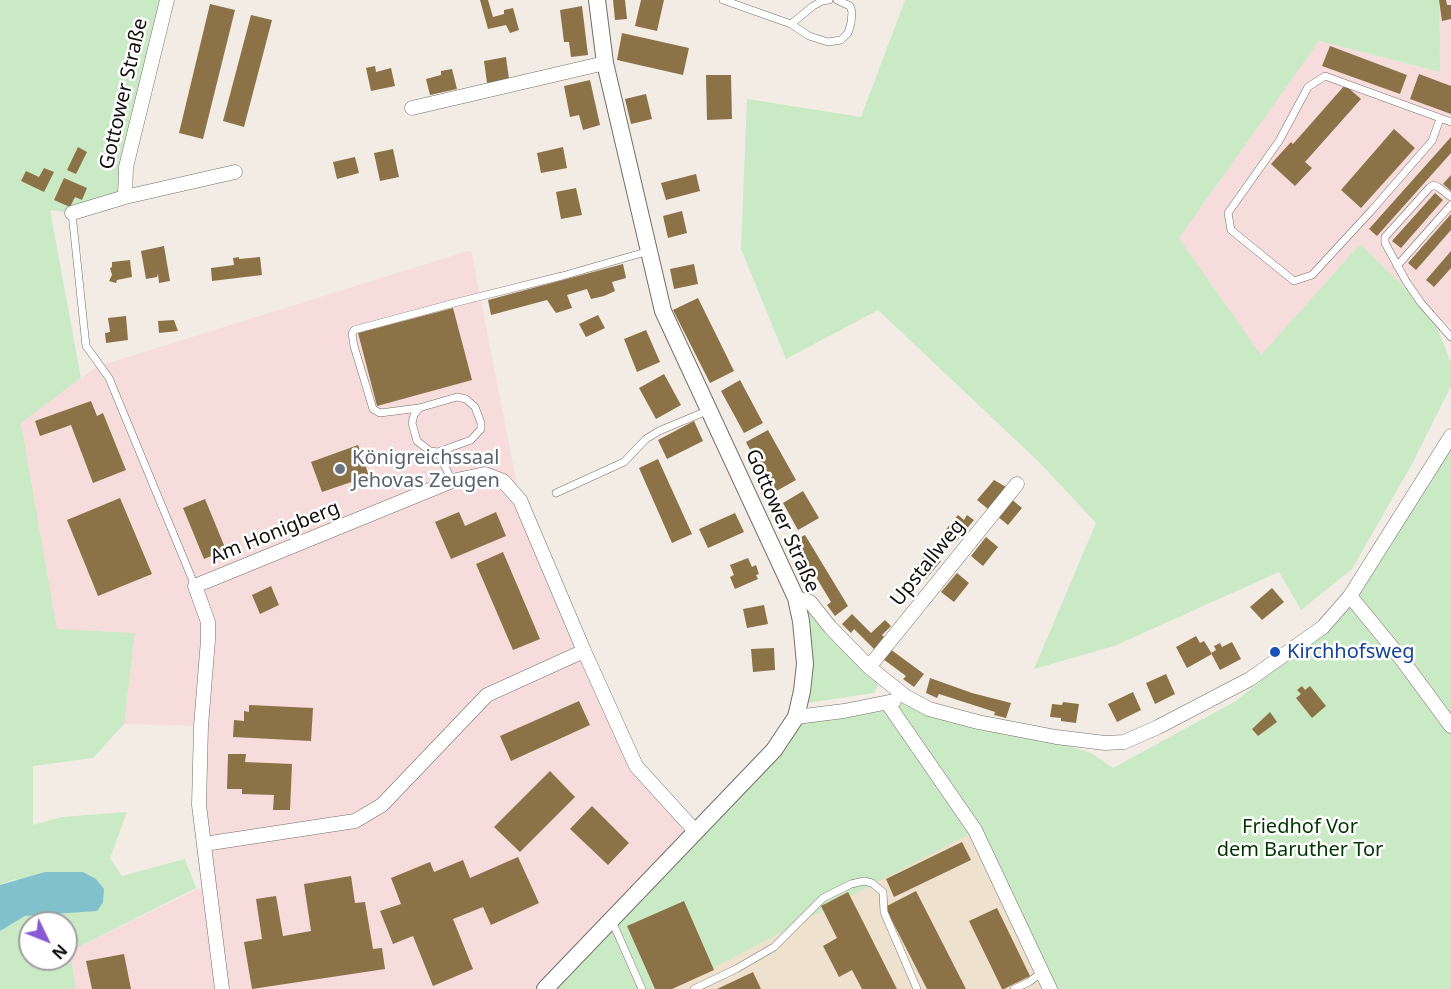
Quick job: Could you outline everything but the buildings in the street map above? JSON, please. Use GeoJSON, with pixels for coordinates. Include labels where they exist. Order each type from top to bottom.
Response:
{"type":"FeatureCollection","features":[{"type":"Feature","properties":{"kind":"street","name":"Gottower Straße"},"geometry":{"type":"LineString","coordinates":[[125,197],[126,167],[167,0]]}},
{"type":"Feature","properties":{"kind":"street","name":"Gottower Straße"},"geometry":{"type":"LineString","coordinates":[[545,989],[774,750],[796,717],[805,664],[801,621],[796,598],[663,311],[605,63],[597,0]]}},
{"type":"Feature","properties":{"kind":"street"},"geometry":{"type":"LineString","coordinates":[[412,108],[605,63]]}},
{"type":"Feature","properties":{"kind":"street","name":"Gottower Straße"},"geometry":{"type":"LineString","coordinates":[[72,213],[125,197],[235,172]]}},
{"type":"Feature","properties":{"kind":"street"},"geometry":{"type":"LineString","coordinates":[[796,598],[810,602],[830,627],[869,667],[905,696],[928,709],[978,722],[1066,738],[1106,743],[1124,742],[1250,679],[1323,627],[1350,596],[1451,436]]}},
{"type":"Feature","properties":{"kind":"street","name":"Am Honigberg"},"geometry":{"type":"LineString","coordinates":[[222,989],[199,805],[201,726],[208,622],[195,586],[452,482],[485,474],[503,481],[520,500],[636,766],[696,832]]}},
{"type":"Feature","properties":{"kind":"street","name":"Upstallweg"},"geometry":{"type":"LineString","coordinates":[[869,667],[1017,484]]}},
{"type":"Feature","properties":{"kind":"street"},"geometry":{"type":"LineString","coordinates":[[1350,596],[1400,657],[1451,726]]}},
{"type":"Feature","properties":{"kind":"street"},"geometry":{"type":"LineString","coordinates":[[204,844],[355,821],[382,805],[487,695],[584,651]]}},
{"type":"Feature","properties":{"kind":"street"},"geometry":{"type":"LineString","coordinates":[[796,717],[888,704],[905,696]]}},
{"type":"Feature","properties":{"kind":"street"},"geometry":{"type":"LineString","coordinates":[[888,704],[975,830],[1050,989]]}},
{"type":"Feature","properties":{"kind":"lane"},"geometry":{"type":"LineString","coordinates":[[723,0],[791,24],[818,40],[834,42],[841,40],[848,33],[852,12],[845,3],[837,0]]}},
{"type":"Feature","properties":{"kind":"lane"},"geometry":{"type":"LineString","coordinates":[[791,24],[813,6],[829,0]]}},
{"type":"Feature","properties":{"kind":"lane"},"geometry":{"type":"LineString","coordinates":[[1440,118],[1432,141],[1312,274],[1294,281],[1231,230],[1228,213],[1279,141],[1308,87],[1324,76],[1440,118],[1451,122]]}},
{"type":"Feature","properties":{"kind":"lane"},"geometry":{"type":"LineString","coordinates":[[1451,197],[1434,185],[1430,187],[1385,237],[1385,243],[1397,266],[1421,303],[1451,337]]}},
{"type":"Feature","properties":{"kind":"lane"},"geometry":{"type":"LineString","coordinates":[[1397,266],[1451,205]]}},
{"type":"Feature","properties":{"kind":"lane"},"geometry":{"type":"LineString","coordinates":[[72,213],[86,346],[109,378],[195,586]]}},
{"type":"Feature","properties":{"kind":"lane"},"geometry":{"type":"LineString","coordinates":[[419,408],[412,423],[417,441],[430,451],[438,452],[471,440],[478,434],[481,423],[475,407],[466,399],[457,397],[419,408],[380,413],[373,409],[354,346],[352,334],[354,330],[649,251]]}},
{"type":"Feature","properties":{"kind":"lane"},"geometry":{"type":"LineString","coordinates":[[556,493],[624,462],[646,439],[659,431],[709,410]]}},
{"type":"Feature","properties":{"kind":"lane"},"geometry":{"type":"LineString","coordinates":[[438,452],[452,482]]}},
{"type":"Feature","properties":{"kind":"lane"},"geometry":{"type":"LineString","coordinates":[[694,989],[736,969],[774,947],[823,898],[851,884],[864,881],[872,883],[883,892],[884,912],[917,989]]}},
{"type":"Feature","properties":{"kind":"lane"},"geometry":{"type":"LineString","coordinates":[[612,921],[642,989]]}},
{"type":"Feature","properties":{"kind":"lane"},"geometry":{"type":"LineString","coordinates":[[1014,989],[1029,982],[1042,972]]}},
{"type":"Feature","properties":{"kind":"shaded area"},"geometry":{"type":"Polygon","coordinates":[[[1439,0],[1451,0],[1451,327],[1431,313],[1360,244],[1261,355],[1179,238],[1319,41],[1439,72],[1439,0]]]}},
{"type":"Feature","properties":{"kind":"shaded area"},"geometry":{"type":"Polygon","coordinates":[[[471,250],[520,500],[636,766],[696,832],[545,989],[76,989],[73,971],[78,971],[78,947],[208,884],[201,726],[124,724],[135,633],[57,629],[21,423],[96,367],[471,250]]]}},
{"type":"Feature","properties":{"kind":"shaded area"},"geometry":{"type":"Polygon","coordinates":[[[975,830],[1050,989],[673,989],[975,830]]]}},
{"type":"Feature","properties":{"kind":"green space"},"geometry":{"type":"Polygon","coordinates":[[[0,0],[167,0],[125,197],[72,213],[50,210],[81,378],[21,423],[57,629],[135,633],[124,724],[93,758],[33,766],[33,825],[62,817],[127,812],[110,858],[122,876],[185,859],[196,888],[78,947],[78,911],[55,911],[15,879],[0,885],[0,0]]]}},
{"type":"Feature","properties":{"kind":"green space"},"geometry":{"type":"Polygon","coordinates":[[[905,0],[1439,0],[1440,72],[1319,41],[1179,238],[1261,355],[1360,244],[1431,313],[1451,362],[1451,386],[1412,464],[1352,569],[1301,610],[1279,572],[1114,646],[1034,669],[1096,523],[1040,463],[878,310],[786,359],[741,249],[747,99],[861,117],[905,0]]]}},
{"type":"Feature","properties":{"kind":"green space","name":"Friedhof Vor dem Baruther Tor"},"geometry":{"type":"Polygon","coordinates":[[[1451,437],[1451,989],[1050,989],[975,831],[673,989],[545,989],[796,717],[905,696],[1091,753],[1113,768],[1236,701],[1314,637],[1451,437]]]}},
{"type":"Feature","properties":{"kind":"green space"},"geometry":{"type":"Polygon","coordinates":[[[810,608],[878,685],[874,693],[807,703],[805,616],[810,608]]]}},
{"type":"Feature","properties":{"kind":"green space"},"geometry":{"type":"Polygon","coordinates":[[[18,920],[18,971],[73,971],[76,989],[0,989],[0,931],[18,920]]]}},
{"type":"Feature","properties":{"kind":"water"},"geometry":{"type":"Polygon","coordinates":[[[45,872],[83,872],[96,879],[104,889],[103,902],[97,911],[18,911],[18,920],[0,931],[0,885],[45,872]]]}},
{"type":"Feature","properties":{"kind":"place","name":"Königreichssaal Jehovas Zeugen"},"geometry":{"type":"Point","coordinates":[340,469]}},
{"type":"Feature","properties":{"kind":"place","name":"Kirchhofsweg"},"geometry":{"type":"Point","coordinates":[1275,652]}}]}
